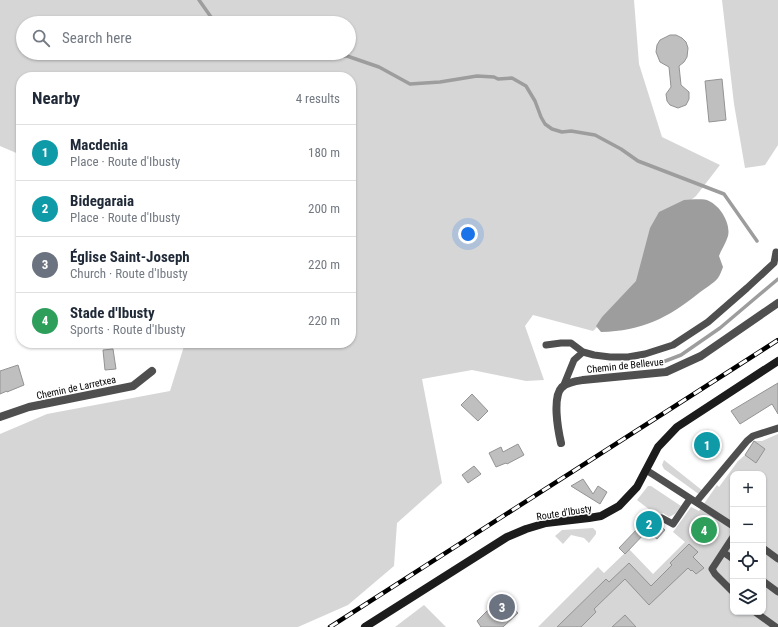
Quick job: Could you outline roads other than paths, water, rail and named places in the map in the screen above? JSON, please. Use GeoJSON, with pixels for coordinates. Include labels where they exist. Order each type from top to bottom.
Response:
{"type":"FeatureCollection","features":[{"type":"Feature","properties":{"kind":"street","name":"Chemin de Bellevue"},"geometry":{"type":"LineString","coordinates":[[563,386],[572,382],[583,380],[666,372],[701,356],[778,303]]}},
{"type":"Feature","properties":{"kind":"street","name":"Route d'Ibusty"},"geometry":{"type":"LineString","coordinates":[[365,627],[507,537],[546,523],[601,516],[610,512],[619,506],[637,487],[658,447],[677,427],[778,360]]}},
{"type":"Feature","properties":{"kind":"street","name":"Chemin de Larretxea"},"geometry":{"type":"LineString","coordinates":[[0,417],[29,407],[134,386],[152,370]]}},
{"type":"Feature","properties":{"kind":"street"},"geometry":{"type":"LineString","coordinates":[[561,443],[558,432],[557,402],[559,392],[563,386]]}},
{"type":"Feature","properties":{"kind":"lane"},"geometry":{"type":"LineString","coordinates":[[546,344],[571,343],[583,352],[610,357],[628,357],[659,350],[673,345],[708,322],[776,265],[776,252]]}},
{"type":"Feature","properties":{"kind":"lane"},"geometry":{"type":"LineString","coordinates":[[563,386],[574,360],[583,352]]}},
{"type":"Feature","properties":{"kind":"lane"},"geometry":{"type":"LineString","coordinates":[[662,518],[672,524],[747,441],[753,436],[778,428]]}},
{"type":"Feature","properties":{"kind":"lane"},"geometry":{"type":"LineString","coordinates":[[646,470],[730,524]]}},
{"type":"Feature","properties":{"kind":"lane"},"geometry":{"type":"LineString","coordinates":[[730,542],[712,569],[730,589]]}},
{"type":"Feature","properties":{"kind":"lane"},"geometry":{"type":"LineString","coordinates":[[766,550],[778,559]]}},
{"type":"Feature","properties":{"kind":"lane"},"geometry":{"type":"LineString","coordinates":[[723,552],[730,557]]}},
{"type":"Feature","properties":{"kind":"lane"},"geometry":{"type":"LineString","coordinates":[[766,583],[778,592]]}},
{"type":"Feature","properties":{"kind":"lane"},"geometry":{"type":"LineString","coordinates":[[759,615],[776,627]]}},
{"type":"Feature","properties":{"kind":"waterway"},"geometry":{"type":"LineString","coordinates":[[199,0],[210,16]]}},
{"type":"Feature","properties":{"kind":"waterway"},"geometry":{"type":"LineString","coordinates":[[356,59],[379,67],[410,84],[440,82],[477,76],[494,77],[498,79],[512,78],[526,86],[535,101],[545,124],[552,129],[562,132],[571,131],[595,135],[621,149],[638,161],[724,194],[757,241]]}},
{"type":"Feature","properties":{"kind":"waterway"},"geometry":{"type":"LineString","coordinates":[[655,365],[681,355],[720,328],[778,279]]}},
{"type":"Feature","properties":{"kind":"railway"},"geometry":{"type":"LineString","coordinates":[[330,627],[778,340]]}},
{"type":"Feature","properties":{"kind":"place","name":"Macdenia"},"geometry":{"type":"Point","coordinates":[707,445]}},
{"type":"Feature","properties":{"kind":"place","name":"Bidegaraia"},"geometry":{"type":"Point","coordinates":[649,524]}},
{"type":"Feature","properties":{"kind":"place","name":"Stade d'Ibusty"},"geometry":{"type":"Point","coordinates":[704,530]}},
{"type":"Feature","properties":{"kind":"place","name":"Église Saint-Joseph"},"geometry":{"type":"Point","coordinates":[502,607]}}]}
